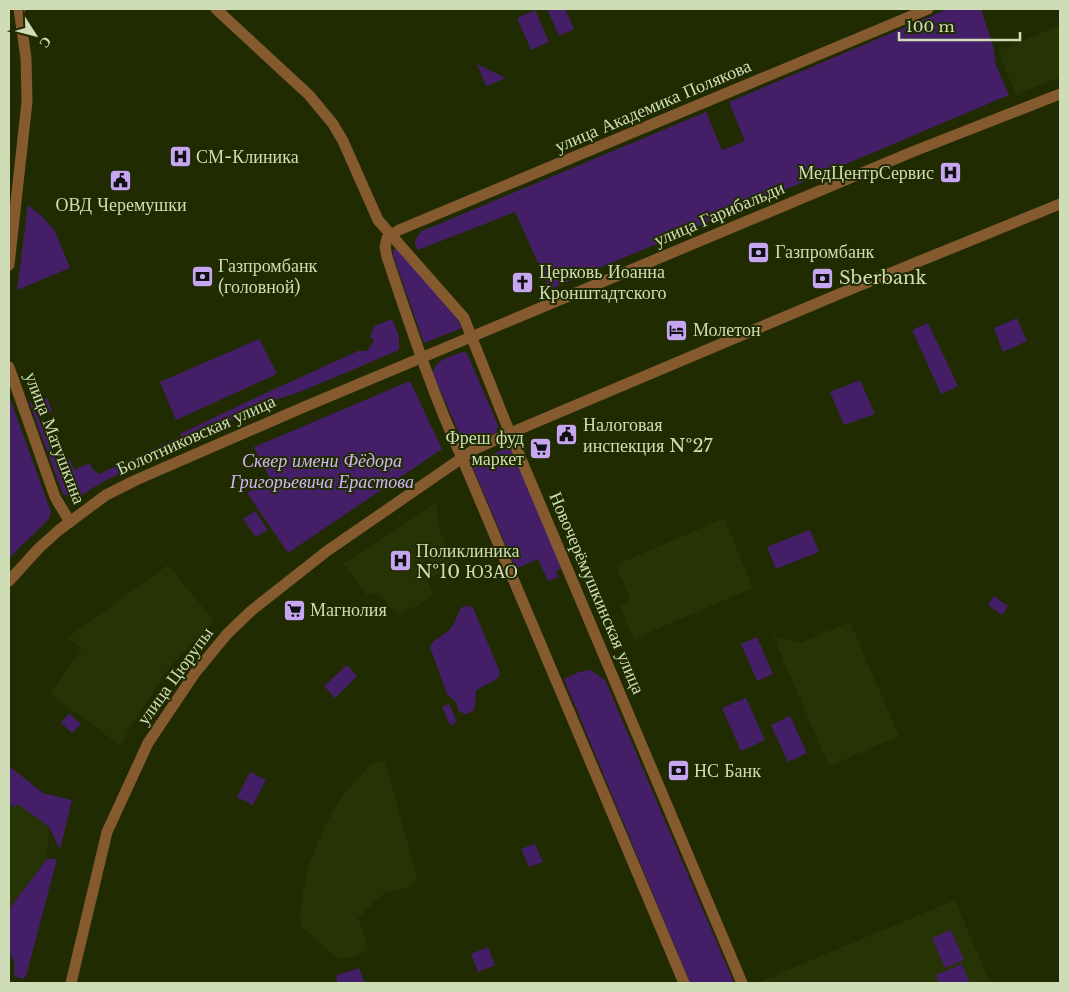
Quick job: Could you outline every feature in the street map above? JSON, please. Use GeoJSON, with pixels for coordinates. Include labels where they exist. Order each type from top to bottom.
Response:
{"type":"FeatureCollection","features":[{"type":"Feature","properties":{"kind":"street"},"geometry":{"type":"LineString","coordinates":[[9,265],[27,102],[26,58],[19,9]]}},
{"type":"Feature","properties":{"kind":"street","name":"Новочерёмушкинская улица"},"geometry":{"type":"LineString","coordinates":[[216,9],[309,95],[333,124],[344,141],[378,220],[460,313],[742,983]]}},
{"type":"Feature","properties":{"kind":"street","name":"улица Академика Полякова"},"geometry":{"type":"LineString","coordinates":[[391,234],[928,9]]}},
{"type":"Feature","properties":{"kind":"street","name":"улица Гарибальди"},"geometry":{"type":"LineString","coordinates":[[421,358],[912,152],[1060,94]]}},
{"type":"Feature","properties":{"kind":"street"},"geometry":{"type":"LineString","coordinates":[[511,432],[838,294],[1060,204]]}},
{"type":"Feature","properties":{"kind":"street"},"geometry":{"type":"LineString","coordinates":[[391,234],[387,238],[385,252],[441,413],[462,458],[684,983]]}},
{"type":"Feature","properties":{"kind":"street","name":"Болотниковская улица"},"geometry":{"type":"LineString","coordinates":[[9,581],[39,548],[106,495],[136,480],[421,358]]}},
{"type":"Feature","properties":{"kind":"street","name":"улица Матушкина"},"geometry":{"type":"LineString","coordinates":[[9,367],[55,496],[70,522]]}},
{"type":"Feature","properties":{"kind":"street","name":"улица Цюрупы"},"geometry":{"type":"LineString","coordinates":[[71,983],[106,832],[148,743],[195,672],[228,634],[268,597],[327,551],[475,449],[511,432]]}},
{"type":"Feature","properties":{"kind":"shaded area"},"geometry":{"type":"Polygon","coordinates":[[[1060,25],[1060,77],[1016,95],[998,51],[1060,25]]]}},
{"type":"Feature","properties":{"kind":"shaded area","name":"Поликлиника №10 ЮЗАО"},"geometry":{"type":"Polygon","coordinates":[[[436,502],[440,531],[456,567],[427,579],[434,595],[399,616],[377,592],[367,595],[343,564],[436,502]]]}},
{"type":"Feature","properties":{"kind":"shaded area"},"geometry":{"type":"Polygon","coordinates":[[[724,518],[753,588],[634,639],[620,606],[631,601],[616,565],[724,518]]]}},
{"type":"Feature","properties":{"kind":"shaded area"},"geometry":{"type":"Polygon","coordinates":[[[168,565],[214,621],[165,672],[120,745],[50,694],[82,649],[67,638],[168,565]]]}},
{"type":"Feature","properties":{"kind":"shaded area"},"geometry":{"type":"Polygon","coordinates":[[[850,622],[899,736],[829,766],[773,636],[800,643],[850,622]]]}},
{"type":"Feature","properties":{"kind":"shaded area"},"geometry":{"type":"Polygon","coordinates":[[[385,760],[417,878],[408,887],[381,895],[358,918],[369,950],[351,957],[337,958],[301,926],[299,917],[307,870],[325,825],[345,793],[370,765],[385,760]]]}},
{"type":"Feature","properties":{"kind":"shaded area"},"geometry":{"type":"Polygon","coordinates":[[[9,803],[14,808],[18,804],[49,827],[47,859],[9,909],[9,803]]]}},
{"type":"Feature","properties":{"kind":"shaded area"},"geometry":{"type":"Polygon","coordinates":[[[955,900],[990,983],[756,983],[955,900]]]}},
{"type":"Feature","properties":{"kind":"green space"},"geometry":{"type":"Polygon","coordinates":[[[552,9],[565,9],[574,29],[559,36],[548,11],[552,9]]]}},
{"type":"Feature","properties":{"kind":"green space"},"geometry":{"type":"Polygon","coordinates":[[[948,9],[981,9],[993,46],[996,65],[1009,95],[550,289],[515,212],[418,250],[415,245],[422,231],[706,112],[722,150],[745,141],[729,102],[948,9]]]}},
{"type":"Feature","properties":{"kind":"green space"},"geometry":{"type":"Polygon","coordinates":[[[535,10],[549,42],[531,50],[517,18],[535,10]]]}},
{"type":"Feature","properties":{"kind":"green space"},"geometry":{"type":"Polygon","coordinates":[[[477,64],[506,78],[486,86],[477,64]]]}},
{"type":"Feature","properties":{"kind":"green space"},"geometry":{"type":"Polygon","coordinates":[[[28,205],[44,218],[55,231],[70,268],[17,290],[28,205]]]}},
{"type":"Feature","properties":{"kind":"green space"},"geometry":{"type":"Polygon","coordinates":[[[397,248],[456,317],[462,328],[424,343],[393,255],[393,250],[397,248]]]}},
{"type":"Feature","properties":{"kind":"green space"},"geometry":{"type":"Polygon","coordinates":[[[1017,318],[1027,341],[1003,352],[994,328],[1017,318]]]}},
{"type":"Feature","properties":{"kind":"green space"},"geometry":{"type":"Polygon","coordinates":[[[392,319],[399,336],[399,350],[300,392],[277,399],[186,441],[180,434],[358,351],[367,351],[374,341],[370,336],[375,326],[392,319]]]}},
{"type":"Feature","properties":{"kind":"green space"},"geometry":{"type":"Polygon","coordinates":[[[928,323],[958,386],[941,394],[912,330],[928,323]]]}},
{"type":"Feature","properties":{"kind":"green space"},"geometry":{"type":"Polygon","coordinates":[[[259,339],[277,374],[176,420],[160,382],[259,339]]]}},
{"type":"Feature","properties":{"kind":"green space"},"geometry":{"type":"Polygon","coordinates":[[[462,352],[467,353],[498,425],[496,433],[479,443],[468,442],[460,435],[433,374],[434,369],[440,362],[462,352]]]}},
{"type":"Feature","properties":{"kind":"green space"},"geometry":{"type":"Polygon","coordinates":[[[860,380],[875,414],[844,425],[830,392],[860,380]]]}},
{"type":"Feature","properties":{"kind":"green space","name":"Сквер имени Фёдора Григорьевича Ерастова"},"geometry":{"type":"Polygon","coordinates":[[[410,381],[442,449],[288,553],[247,493],[270,479],[254,447],[410,381]]]}},
{"type":"Feature","properties":{"kind":"green space"},"geometry":{"type":"Polygon","coordinates":[[[9,396],[51,512],[49,519],[9,558],[9,396]]]}},
{"type":"Feature","properties":{"kind":"green space"},"geometry":{"type":"Polygon","coordinates":[[[47,398],[52,411],[38,417],[33,404],[47,398]]]}},
{"type":"Feature","properties":{"kind":"green space"},"geometry":{"type":"Polygon","coordinates":[[[29,402],[31,402],[62,472],[59,463],[70,459],[74,470],[90,463],[92,469],[99,474],[179,437],[184,443],[104,481],[79,497],[70,497],[63,494],[29,402]]]}},
{"type":"Feature","properties":{"kind":"green space"},"geometry":{"type":"Polygon","coordinates":[[[510,447],[564,568],[556,571],[559,577],[548,581],[538,559],[516,569],[473,468],[479,459],[510,447]]]}},
{"type":"Feature","properties":{"kind":"green space"},"geometry":{"type":"Polygon","coordinates":[[[255,511],[268,530],[256,537],[243,519],[255,511]]]}},
{"type":"Feature","properties":{"kind":"green space"},"geometry":{"type":"Polygon","coordinates":[[[810,530],[819,552],[776,569],[767,547],[810,530]]]}},
{"type":"Feature","properties":{"kind":"green space"},"geometry":{"type":"Polygon","coordinates":[[[994,596],[1008,606],[1002,615],[988,605],[994,596]]]}},
{"type":"Feature","properties":{"kind":"green space"},"geometry":{"type":"Polygon","coordinates":[[[470,606],[473,608],[500,672],[499,677],[494,681],[476,691],[475,706],[473,711],[467,714],[459,712],[456,702],[447,694],[430,647],[450,629],[462,607],[470,606]]]}},
{"type":"Feature","properties":{"kind":"green space"},"geometry":{"type":"Polygon","coordinates":[[[757,637],[773,674],[757,681],[741,644],[757,637]]]}},
{"type":"Feature","properties":{"kind":"green space"},"geometry":{"type":"Polygon","coordinates":[[[347,665],[357,676],[335,698],[324,686],[347,665]]]}},
{"type":"Feature","properties":{"kind":"green space"},"geometry":{"type":"Polygon","coordinates":[[[590,670],[605,680],[734,983],[690,983],[564,679],[579,672],[590,670]]]}},
{"type":"Feature","properties":{"kind":"green space"},"geometry":{"type":"Polygon","coordinates":[[[746,698],[765,740],[741,751],[722,708],[746,698]]]}},
{"type":"Feature","properties":{"kind":"green space"},"geometry":{"type":"Polygon","coordinates":[[[449,704],[457,722],[450,725],[442,707],[449,704]]]}},
{"type":"Feature","properties":{"kind":"green space"},"geometry":{"type":"Polygon","coordinates":[[[69,713],[81,724],[72,733],[61,723],[69,713]]]}},
{"type":"Feature","properties":{"kind":"green space"},"geometry":{"type":"Polygon","coordinates":[[[790,716],[807,753],[788,762],[771,725],[790,716]]]}},
{"type":"Feature","properties":{"kind":"green space"},"geometry":{"type":"Polygon","coordinates":[[[9,766],[43,793],[72,800],[60,849],[49,827],[18,804],[15,808],[9,803],[9,766]]]}},
{"type":"Feature","properties":{"kind":"green space"},"geometry":{"type":"Polygon","coordinates":[[[250,772],[266,780],[253,805],[237,797],[250,772]]]}},
{"type":"Feature","properties":{"kind":"green space"},"geometry":{"type":"Polygon","coordinates":[[[535,844],[543,862],[529,867],[521,849],[535,844]]]}},
{"type":"Feature","properties":{"kind":"green space"},"geometry":{"type":"Polygon","coordinates":[[[47,859],[57,859],[26,976],[20,978],[14,974],[15,964],[9,951],[9,909],[47,859]]]}},
{"type":"Feature","properties":{"kind":"green space"},"geometry":{"type":"Polygon","coordinates":[[[951,930],[964,960],[945,968],[932,938],[951,930]]]}},
{"type":"Feature","properties":{"kind":"green space"},"geometry":{"type":"Polygon","coordinates":[[[488,947],[495,965],[478,972],[471,954],[488,947]]]}},
{"type":"Feature","properties":{"kind":"green space"},"geometry":{"type":"Polygon","coordinates":[[[962,964],[970,983],[939,983],[936,975],[962,964]]]}},
{"type":"Feature","properties":{"kind":"green space"},"geometry":{"type":"Polygon","coordinates":[[[359,968],[365,983],[337,983],[337,975],[359,968]]]}},
{"type":"Feature","properties":{"kind":"place","name":"СМ-Клиника"},"geometry":{"type":"Point","coordinates":[180,157]}},
{"type":"Feature","properties":{"kind":"place","name":"МедЦентрСервис"},"geometry":{"type":"Point","coordinates":[950,173]}},
{"type":"Feature","properties":{"kind":"place","name":"ОВД Черемушки"},"geometry":{"type":"Point","coordinates":[121,180]}},
{"type":"Feature","properties":{"kind":"place","name":"Газпромбанк"},"geometry":{"type":"Point","coordinates":[759,252]}},
{"type":"Feature","properties":{"kind":"place","name":"Газпромбанк (головной)"},"geometry":{"type":"Point","coordinates":[202,276]}},
{"type":"Feature","properties":{"kind":"place","name":"Sberbank"},"geometry":{"type":"Point","coordinates":[823,278]}},
{"type":"Feature","properties":{"kind":"place","name":"Церковь Иоанна Кронштадтского"},"geometry":{"type":"Point","coordinates":[523,282]}},
{"type":"Feature","properties":{"kind":"place","name":"Молетон"},"geometry":{"type":"Point","coordinates":[677,330]}},
{"type":"Feature","properties":{"kind":"place","name":"Налоговая инспекция №27"},"geometry":{"type":"Point","coordinates":[567,435]}},
{"type":"Feature","properties":{"kind":"place","name":"Фреш фуд маркет"},"geometry":{"type":"Point","coordinates":[540,448]}},
{"type":"Feature","properties":{"kind":"place","name":"Поликлиника №10 ЮЗАО"},"geometry":{"type":"Point","coordinates":[400,561]}},
{"type":"Feature","properties":{"kind":"place","name":"Магнолия"},"geometry":{"type":"Point","coordinates":[294,610]}},
{"type":"Feature","properties":{"kind":"place","name":"НС Банк"},"geometry":{"type":"Point","coordinates":[678,771]}}]}
